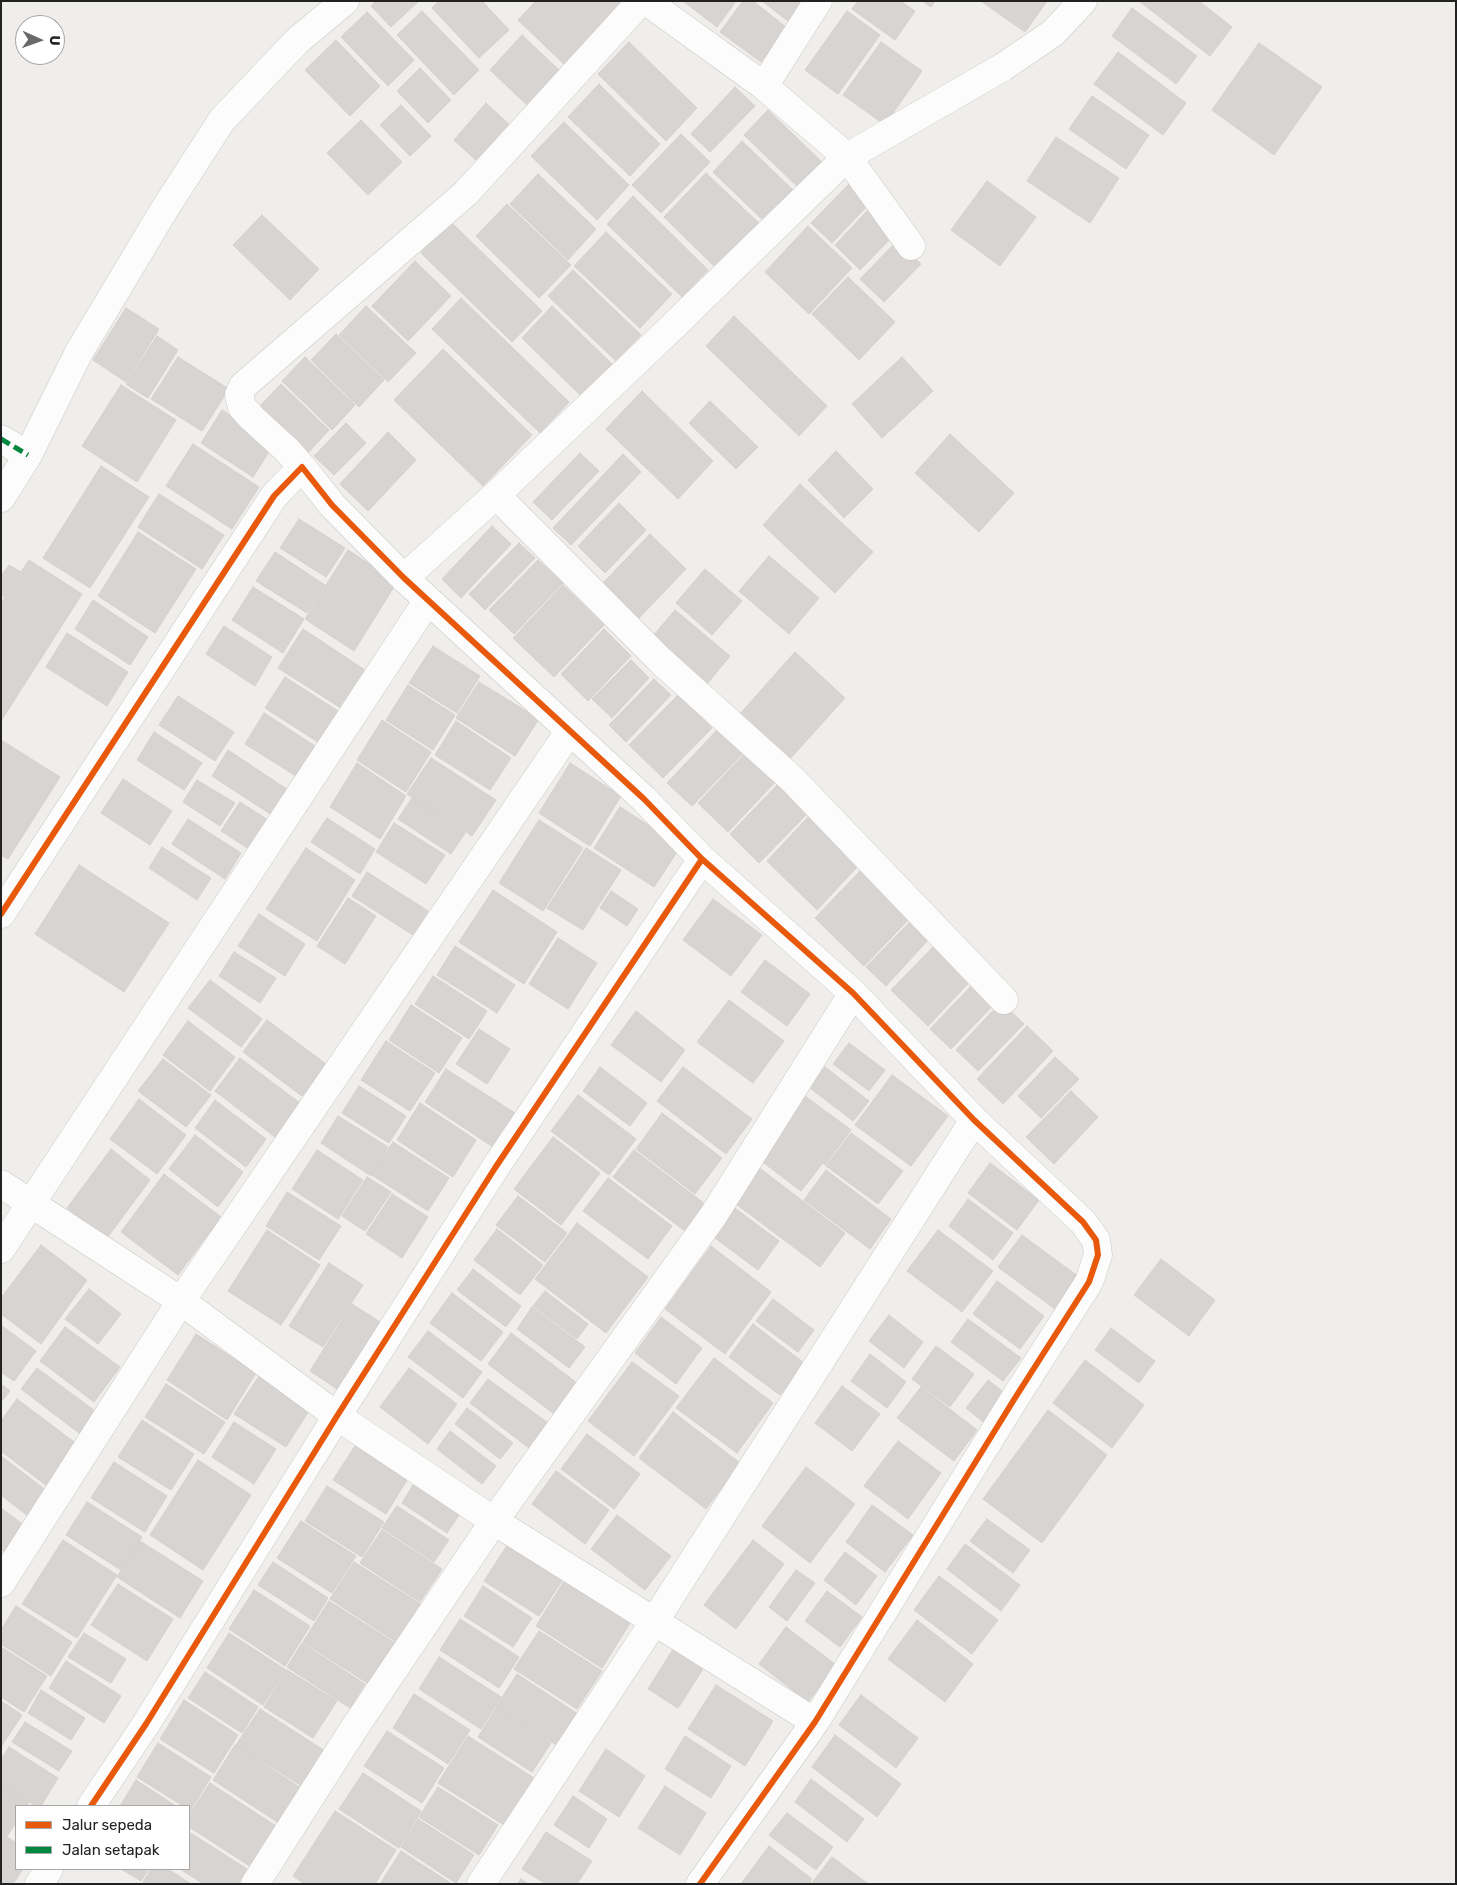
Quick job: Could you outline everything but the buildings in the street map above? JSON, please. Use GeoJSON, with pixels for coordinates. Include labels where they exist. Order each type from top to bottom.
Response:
{"type":"FeatureCollection","features":[{"type":"Feature","properties":{"kind":"street"},"geometry":{"type":"LineString","coordinates":[[1,498],[28,455],[79,352],[164,210],[222,120],[297,41],[345,1]]}},
{"type":"Feature","properties":{"kind":"street"},"geometry":{"type":"LineString","coordinates":[[641,1],[466,193],[243,386],[240,395],[242,407],[287,450],[332,505],[404,578],[569,732],[644,799],[702,859],[853,993],[974,1120],[1082,1222],[1096,1240],[1098,1254],[1089,1282],[814,1722],[700,1884]]}},
{"type":"Feature","properties":{"kind":"street"},"geometry":{"type":"LineString","coordinates":[[646,1],[764,86],[847,157],[912,246]]}},
{"type":"Feature","properties":{"kind":"street"},"geometry":{"type":"LineString","coordinates":[[764,86],[818,1]]}},
{"type":"Feature","properties":{"kind":"street"},"geometry":{"type":"LineString","coordinates":[[404,578],[666,333],[847,157],[1003,67],[1053,33],[1083,1]]}},
{"type":"Feature","properties":{"kind":"street"},"geometry":{"type":"LineString","coordinates":[[1,438],[28,455]]}},
{"type":"Feature","properties":{"kind":"street"},"geometry":{"type":"LineString","coordinates":[[1,914],[274,496],[302,467]]}},
{"type":"Feature","properties":{"kind":"street"},"geometry":{"type":"LineString","coordinates":[[496,494],[661,661],[792,779],[1004,1000]]}},
{"type":"Feature","properties":{"kind":"street"},"geometry":{"type":"LineString","coordinates":[[1,1249],[428,600]]}},
{"type":"Feature","properties":{"kind":"street"},"geometry":{"type":"LineString","coordinates":[[1,1583],[181,1301],[569,732]]}},
{"type":"Feature","properties":{"kind":"street"},"geometry":{"type":"LineString","coordinates":[[92,1805],[146,1724],[337,1416],[495,1168],[702,859]]}},
{"type":"Feature","properties":{"kind":"street"},"geometry":{"type":"LineString","coordinates":[[255,1884],[352,1730],[494,1521],[713,1216],[853,993]]}},
{"type":"Feature","properties":{"kind":"street"},"geometry":{"type":"LineString","coordinates":[[481,1884],[654,1622],[974,1120]]}},
{"type":"Feature","properties":{"kind":"street"},"geometry":{"type":"LineString","coordinates":[[1,1184],[181,1301],[337,1416],[494,1521],[814,1722]]}},
{"type":"Feature","properties":{"kind":"street"},"geometry":{"type":"LineString","coordinates":[[39,1884],[48,1870]]}},
{"type":"Feature","properties":{"kind":"marked path"},"geometry":{"type":"LineString","coordinates":[[1,439],[28,455]]}},
{"type":"Feature","properties":{"kind":"cycle path"},"geometry":{"type":"LineString","coordinates":[[1,914],[274,496],[302,467],[332,505],[404,578],[644,799],[702,859],[853,993],[974,1120],[1083,1222],[1096,1240],[1098,1255],[1089,1282],[815,1722],[700,1884]]}},
{"type":"Feature","properties":{"kind":"cycle path"},"geometry":{"type":"LineString","coordinates":[[92,1805],[146,1724],[337,1416],[495,1168],[702,859]]}}]}
